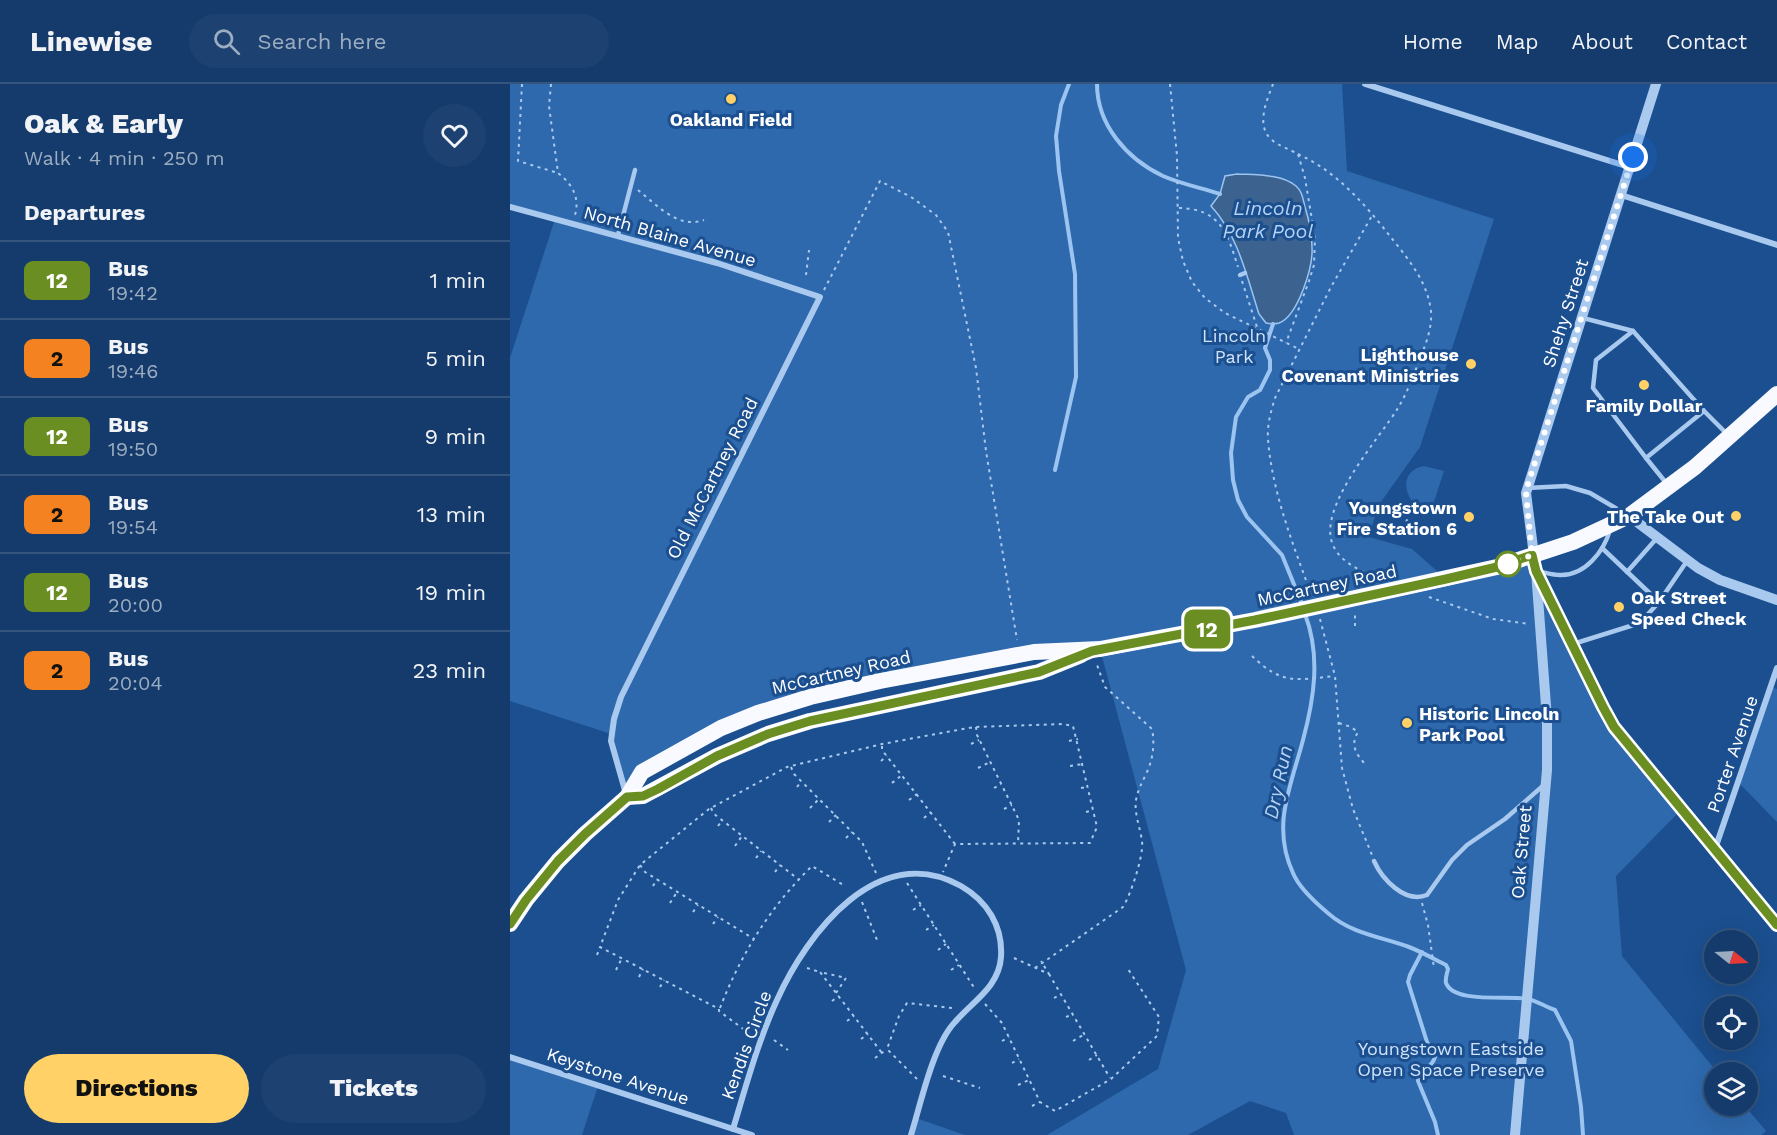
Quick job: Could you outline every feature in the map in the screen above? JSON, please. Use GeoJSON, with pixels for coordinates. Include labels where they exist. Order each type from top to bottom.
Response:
{"type":"FeatureCollection","features":[{"type":"Feature","properties":{"kind":"highway"},"geometry":{"type":"LineString","coordinates":[[1534,563],[1629,516],[1670,487],[1777,394]]}},
{"type":"Feature","properties":{"kind":"highway","name":"McCartney Road"},"geometry":{"type":"LineString","coordinates":[[510,924],[526,900],[558,861],[627,797],[642,772],[700,738],[758,713],[810,697],[1034,652],[1098,650],[1255,620],[1497,567],[1534,563]]}},
{"type":"Feature","properties":{"kind":"highway","name":"McCartney Road"},"geometry":{"type":"LineString","coordinates":[[627,797],[643,796],[717,756],[768,734],[810,721],[1039,672],[1098,650]]}},
{"type":"Feature","properties":{"kind":"street"},"geometry":{"type":"LineString","coordinates":[[1365,84],[1629,167]]}},
{"type":"Feature","properties":{"kind":"street","name":"Shehy Street"},"geometry":{"type":"LineString","coordinates":[[1534,563],[1527,488],[1656,84]]}},
{"type":"Feature","properties":{"kind":"street"},"geometry":{"type":"LineString","coordinates":[[1620,195],[1777,245]]}},
{"type":"Feature","properties":{"kind":"street","name":"North Blaine Avenue"},"geometry":{"type":"LineString","coordinates":[[510,207],[717,263],[820,297]]}},
{"type":"Feature","properties":{"kind":"street","name":"Old McCartney Road"},"geometry":{"type":"LineString","coordinates":[[627,797],[611,741],[614,718],[621,697],[820,297]]}},
{"type":"Feature","properties":{"kind":"street"},"geometry":{"type":"LineString","coordinates":[[1629,516],[1687,561],[1720,580],[1777,600]]}},
{"type":"Feature","properties":{"kind":"street"},"geometry":{"type":"LineString","coordinates":[[1534,563],[1614,727],[1777,925]]}},
{"type":"Feature","properties":{"kind":"street","name":"Oak Street"},"geometry":{"type":"LineString","coordinates":[[1515,1135],[1546,783],[1547,719],[1534,563]]}},
{"type":"Feature","properties":{"kind":"street","name":"Porter Avenue"},"geometry":{"type":"LineString","coordinates":[[1715,850],[1777,668]]}},
{"type":"Feature","properties":{"kind":"street","name":"Kendis Circle"},"geometry":{"type":"LineString","coordinates":[[733,1129],[769,1018],[795,966],[826,924],[850,899],[879,881],[907,874],[924,874],[941,878],[968,890],[981,901],[991,914],[998,929],[1001,947],[1000,964],[991,984],[981,998],[955,1021],[942,1041],[911,1135]]}},
{"type":"Feature","properties":{"kind":"street","name":"Keystone Avenue"},"geometry":{"type":"LineString","coordinates":[[510,1057],[752,1135]]}},
{"type":"Feature","properties":{"kind":"lane"},"geometry":{"type":"LineString","coordinates":[[618,235],[635,170]]}},
{"type":"Feature","properties":{"kind":"lane"},"geometry":{"type":"LineString","coordinates":[[1581,318],[1633,331],[1730,437]]}},
{"type":"Feature","properties":{"kind":"lane"},"geometry":{"type":"LineString","coordinates":[[1633,331],[1596,360],[1593,388],[1670,487]]}},
{"type":"Feature","properties":{"kind":"lane"},"geometry":{"type":"LineString","coordinates":[[1646,458],[1704,411]]}},
{"type":"Feature","properties":{"kind":"lane"},"geometry":{"type":"LineString","coordinates":[[1527,488],[1566,486],[1590,493],[1629,516]]}},
{"type":"Feature","properties":{"kind":"lane"},"geometry":{"type":"LineString","coordinates":[[1534,563],[1562,575],[1573,572],[1595,560],[1608,539],[1612,525]]}},
{"type":"Feature","properties":{"kind":"lane"},"geometry":{"type":"LineString","coordinates":[[1627,572],[1657,538]]}},
{"type":"Feature","properties":{"kind":"lane"},"geometry":{"type":"LineString","coordinates":[[1602,548],[1659,603]]}},
{"type":"Feature","properties":{"kind":"lane"},"geometry":{"type":"LineString","coordinates":[[1572,644],[1640,623],[1659,603],[1687,561]]}},
{"type":"Feature","properties":{"kind":"lane"},"geometry":{"type":"LineString","coordinates":[[1374,861],[1384,878],[1395,887],[1405,894],[1421,897],[1432,889],[1452,860],[1467,845],[1505,819],[1546,783]]}},
{"type":"Feature","properties":{"kind":"path"},"geometry":{"type":"LineString","coordinates":[[522,84],[518,161],[558,173],[567,181],[577,201],[572,223]]}},
{"type":"Feature","properties":{"kind":"path"},"geometry":{"type":"LineString","coordinates":[[551,84],[549,106],[558,173]]}},
{"type":"Feature","properties":{"kind":"path"},"geometry":{"type":"LineString","coordinates":[[1170,84],[1177,162],[1178,238],[1183,261],[1192,282],[1205,298],[1225,313],[1299,349],[1373,214]]}},
{"type":"Feature","properties":{"kind":"path"},"geometry":{"type":"LineString","coordinates":[[1273,84],[1264,112],[1264,129],[1272,140],[1329,171],[1373,214],[1414,267],[1431,306],[1431,326],[1425,347],[1404,395],[1377,440],[1349,479],[1337,503],[1331,523],[1331,540],[1336,551],[1354,567],[1379,578]]}},
{"type":"Feature","properties":{"kind":"path"},"geometry":{"type":"LineString","coordinates":[[1286,343],[1314,266],[1315,238],[1305,178],[1298,154]]}},
{"type":"Feature","properties":{"kind":"path"},"geometry":{"type":"LineString","coordinates":[[820,297],[880,180],[911,197],[936,215],[948,232],[976,368],[1004,568],[1020,655]]}},
{"type":"Feature","properties":{"kind":"path"},"geometry":{"type":"LineString","coordinates":[[631,184],[682,222],[693,223],[704,220]]}},
{"type":"Feature","properties":{"kind":"path"},"geometry":{"type":"LineString","coordinates":[[1178,208],[1199,210],[1214,217],[1220,224],[1243,274],[1257,327]]}},
{"type":"Feature","properties":{"kind":"path"},"geometry":{"type":"LineString","coordinates":[[806,274],[808,250]]}},
{"type":"Feature","properties":{"kind":"path"},"geometry":{"type":"LineString","coordinates":[[1406,522],[1415,505]]}},
{"type":"Feature","properties":{"kind":"path"},"geometry":{"type":"LineString","coordinates":[[1424,595],[1493,619],[1539,624]]}},
{"type":"Feature","properties":{"kind":"path"},"geometry":{"type":"LineString","coordinates":[[1355,611],[1355,626]]}},
{"type":"Feature","properties":{"kind":"path"},"geometry":{"type":"LineString","coordinates":[[1035,968],[1123,907],[1130,895],[1143,844],[1136,802],[1138,790],[1146,776],[1152,756],[1152,729],[1105,687],[1098,650]]}},
{"type":"Feature","properties":{"kind":"path"},"geometry":{"type":"LineString","coordinates":[[1252,656],[1275,675],[1304,680],[1335,676]]}},
{"type":"Feature","properties":{"kind":"path"},"geometry":{"type":"LineString","coordinates":[[1339,723],[1358,732],[1354,740],[1355,752],[1365,764],[1367,762]]}},
{"type":"Feature","properties":{"kind":"path"},"geometry":{"type":"LineString","coordinates":[[597,955],[618,900],[640,865],[711,808],[791,766],[882,744],[976,727],[1071,724],[1075,728],[1078,739],[1097,827],[1090,843],[956,844]]}},
{"type":"Feature","properties":{"kind":"path"},"geometry":{"type":"LineString","coordinates":[[976,727],[990,762],[1019,820],[1018,843]]}},
{"type":"Feature","properties":{"kind":"path"},"geometry":{"type":"LineString","coordinates":[[1069,741],[1078,739]]}},
{"type":"Feature","properties":{"kind":"path"},"geometry":{"type":"LineString","coordinates":[[971,744],[980,740]]}},
{"type":"Feature","properties":{"kind":"path"},"geometry":{"type":"LineString","coordinates":[[882,744],[882,750],[956,844]]}},
{"type":"Feature","properties":{"kind":"path"},"geometry":{"type":"LineString","coordinates":[[881,760],[887,756]]}},
{"type":"Feature","properties":{"kind":"path"},"geometry":{"type":"LineString","coordinates":[[978,768],[990,762]]}},
{"type":"Feature","properties":{"kind":"path"},"geometry":{"type":"LineString","coordinates":[[1070,766],[1083,764]]}},
{"type":"Feature","properties":{"kind":"path"},"geometry":{"type":"LineString","coordinates":[[791,766],[801,782],[862,842],[879,881]]}},
{"type":"Feature","properties":{"kind":"path"},"geometry":{"type":"LineString","coordinates":[[892,783],[902,775]]}},
{"type":"Feature","properties":{"kind":"path"},"geometry":{"type":"LineString","coordinates":[[797,787],[801,782]]}},
{"type":"Feature","properties":{"kind":"path"},"geometry":{"type":"LineString","coordinates":[[994,788],[1001,784]]}},
{"type":"Feature","properties":{"kind":"path"},"geometry":{"type":"LineString","coordinates":[[1081,788],[1088,786]]}},
{"type":"Feature","properties":{"kind":"path"},"geometry":{"type":"LineString","coordinates":[[909,800],[916,794]]}},
{"type":"Feature","properties":{"kind":"path"},"geometry":{"type":"LineString","coordinates":[[810,808],[819,799]]}},
{"type":"Feature","properties":{"kind":"path"},"geometry":{"type":"LineString","coordinates":[[1004,809],[1012,805]]}},
{"type":"Feature","properties":{"kind":"path"},"geometry":{"type":"LineString","coordinates":[[711,808],[714,814],[798,879]]}},
{"type":"Feature","properties":{"kind":"path"},"geometry":{"type":"LineString","coordinates":[[1086,812],[1093,810]]}},
{"type":"Feature","properties":{"kind":"path"},"geometry":{"type":"LineString","coordinates":[[924,818],[931,812]]}},
{"type":"Feature","properties":{"kind":"path"},"geometry":{"type":"LineString","coordinates":[[829,822],[836,815]]}},
{"type":"Feature","properties":{"kind":"path"},"geometry":{"type":"LineString","coordinates":[[718,826],[723,821]]}},
{"type":"Feature","properties":{"kind":"path"},"geometry":{"type":"LineString","coordinates":[[846,838],[852,832]]}},
{"type":"Feature","properties":{"kind":"path"},"geometry":{"type":"LineString","coordinates":[[735,846],[742,836]]}},
{"type":"Feature","properties":{"kind":"path"},"geometry":{"type":"LineString","coordinates":[[941,878],[956,844]]}},
{"type":"Feature","properties":{"kind":"path"},"geometry":{"type":"LineString","coordinates":[[756,858],[761,851]]}},
{"type":"Feature","properties":{"kind":"path"},"geometry":{"type":"LineString","coordinates":[[640,865],[645,872],[754,939]]}},
{"type":"Feature","properties":{"kind":"path"},"geometry":{"type":"LineString","coordinates":[[775,872],[780,865]]}},
{"type":"Feature","properties":{"kind":"path"},"geometry":{"type":"LineString","coordinates":[[719,1009],[740,961],[766,918],[798,879],[812,866],[845,886]]}},
{"type":"Feature","properties":{"kind":"path"},"geometry":{"type":"LineString","coordinates":[[653,886],[657,879]]}},
{"type":"Feature","properties":{"kind":"path"},"geometry":{"type":"LineString","coordinates":[[907,883],[981,998],[1002,1023],[1040,1102],[1055,1111],[1111,1079],[1157,1036],[1159,1017],[1128,969]]}},
{"type":"Feature","properties":{"kind":"path"},"geometry":{"type":"LineString","coordinates":[[670,903],[677,892]]}},
{"type":"Feature","properties":{"kind":"path"},"geometry":{"type":"LineString","coordinates":[[1421,897],[1428,925],[1434,968]]}},
{"type":"Feature","properties":{"kind":"path"},"geometry":{"type":"LineString","coordinates":[[862,903],[877,940]]}},
{"type":"Feature","properties":{"kind":"path"},"geometry":{"type":"LineString","coordinates":[[693,912],[698,905]]}},
{"type":"Feature","properties":{"kind":"path"},"geometry":{"type":"LineString","coordinates":[[913,910],[921,905]]}},
{"type":"Feature","properties":{"kind":"path"},"geometry":{"type":"LineString","coordinates":[[713,924],[718,917]]}},
{"type":"Feature","properties":{"kind":"path"},"geometry":{"type":"LineString","coordinates":[[926,930],[934,925]]}},
{"type":"Feature","properties":{"kind":"path"},"geometry":{"type":"LineString","coordinates":[[938,950],[946,944]]}},
{"type":"Feature","properties":{"kind":"path"},"geometry":{"type":"LineString","coordinates":[[600,947],[719,1009],[750,1034]]}},
{"type":"Feature","properties":{"kind":"path"},"geometry":{"type":"LineString","coordinates":[[616,970],[622,958]]}},
{"type":"Feature","properties":{"kind":"path"},"geometry":{"type":"LineString","coordinates":[[1014,958],[1049,974]]}},
{"type":"Feature","properties":{"kind":"path"},"geometry":{"type":"LineString","coordinates":[[1041,962],[1111,1079]]}},
{"type":"Feature","properties":{"kind":"path"},"geometry":{"type":"LineString","coordinates":[[951,970],[959,965]]}},
{"type":"Feature","properties":{"kind":"path"},"geometry":{"type":"LineString","coordinates":[[807,968],[847,978],[832,1001]]}},
{"type":"Feature","properties":{"kind":"path"},"geometry":{"type":"LineString","coordinates":[[639,977],[643,969]]}},
{"type":"Feature","properties":{"kind":"path"},"geometry":{"type":"LineString","coordinates":[[820,972],[882,1053]]}},
{"type":"Feature","properties":{"kind":"path"},"geometry":{"type":"LineString","coordinates":[[660,987],[664,981]]}},
{"type":"Feature","properties":{"kind":"path"},"geometry":{"type":"LineString","coordinates":[[1054,998],[1061,994]]}},
{"type":"Feature","properties":{"kind":"path"},"geometry":{"type":"LineString","coordinates":[[875,1058],[887,1050],[899,1016],[907,1003],[952,1008]]}},
{"type":"Feature","properties":{"kind":"path"},"geometry":{"type":"LineString","coordinates":[[1066,1017],[1073,1014]]}},
{"type":"Feature","properties":{"kind":"path"},"geometry":{"type":"LineString","coordinates":[[847,1021],[854,1016]]}},
{"type":"Feature","properties":{"kind":"path"},"geometry":{"type":"LineString","coordinates":[[861,1039],[868,1034]]}},
{"type":"Feature","properties":{"kind":"path"},"geometry":{"type":"LineString","coordinates":[[1073,1041],[1085,1034]]}},
{"type":"Feature","properties":{"kind":"path"},"geometry":{"type":"LineString","coordinates":[[1002,1041],[1009,1037]]}},
{"type":"Feature","properties":{"kind":"path"},"geometry":{"type":"LineString","coordinates":[[774,1040],[788,1050]]}},
{"type":"Feature","properties":{"kind":"path"},"geometry":{"type":"LineString","coordinates":[[887,1050],[917,1079]]}},
{"type":"Feature","properties":{"kind":"path"},"geometry":{"type":"LineString","coordinates":[[1089,1060],[1097,1055]]}},
{"type":"Feature","properties":{"kind":"path"},"geometry":{"type":"LineString","coordinates":[[1012,1063],[1019,1059]]}},
{"type":"Feature","properties":{"kind":"path"},"geometry":{"type":"LineString","coordinates":[[943,1076],[980,1088]]}},
{"type":"Feature","properties":{"kind":"path"},"geometry":{"type":"LineString","coordinates":[[1018,1085],[1029,1080]]}},
{"type":"Feature","properties":{"kind":"path"},"geometry":{"type":"LineString","coordinates":[[1032,1106],[1040,1102]]}},
{"type":"Feature","properties":{"kind":"green space"},"geometry":{"type":"Polygon","coordinates":[[[510,84],[1342,84],[1347,171],[1494,219],[1420,447],[1378,506],[1369,537],[1412,549],[1446,579],[1532,555],[1603,707],[1682,809],[1616,876],[1622,956],[1709,1062],[1704,1062],[1704,1116],[1753,1116],[1766,1131],[1761,1135],[1294,1135],[1286,1113],[1250,1101],[1188,1135],[1047,1135],[1158,1069],[1186,970],[1100,649],[810,697],[660,761],[627,797],[611,734],[510,701],[510,358],[555,219],[510,207],[510,84]]]}},
{"type":"Feature","properties":{"kind":"green space"},"geometry":{"type":"Polygon","coordinates":[[[1424,466],[1444,471],[1432,508],[1415,505],[1406,488],[1411,472],[1424,466]]]}},
{"type":"Feature","properties":{"kind":"green space"},"geometry":{"type":"Polygon","coordinates":[[[1771,687],[1777,689],[1777,822],[1738,782],[1771,687]]]}},
{"type":"Feature","properties":{"kind":"green space"},"geometry":{"type":"Polygon","coordinates":[[[510,1057],[598,1086],[582,1135],[510,1135],[510,1057]]]}},
{"type":"Feature","properties":{"kind":"green space"},"geometry":{"type":"Polygon","coordinates":[[[916,1118],[965,1135],[911,1135],[916,1118]]]}},
{"type":"Feature","properties":{"kind":"water","name":"Lincoln Park Pool"},"geometry":{"type":"Polygon","coordinates":[[[1237,174],[1283,179],[1296,186],[1303,198],[1311,238],[1310,267],[1298,301],[1286,319],[1279,323],[1266,323],[1259,314],[1235,243],[1211,206],[1220,194],[1225,176],[1237,174]]]}},
{"type":"Feature","properties":{"kind":"waterway"},"geometry":{"type":"LineString","coordinates":[[1055,470],[1076,377],[1075,274],[1059,171],[1056,136],[1061,105],[1069,84]]}},
{"type":"Feature","properties":{"kind":"waterway","name":"Dry Run"},"geometry":{"type":"LineString","coordinates":[[1097,84],[1098,99],[1108,127],[1126,150],[1163,176],[1220,194]]}},
{"type":"Feature","properties":{"kind":"waterway","name":"Dry Run"},"geometry":{"type":"LineString","coordinates":[[1273,324],[1265,348],[1270,360],[1270,370],[1260,390],[1248,397],[1236,417],[1231,453],[1233,480],[1238,500],[1247,517],[1282,555],[1302,604]]}},
{"type":"Feature","properties":{"kind":"waterway","name":"Dry Run"},"geometry":{"type":"LineString","coordinates":[[1305,614],[1313,646],[1313,693],[1283,822],[1287,856],[1296,879],[1314,901],[1338,921],[1357,931],[1414,949],[1446,965],[1448,969],[1446,983],[1451,990],[1470,996],[1528,999],[1555,1010],[1571,1041],[1583,1135]]}},
{"type":"Feature","properties":{"kind":"waterway"},"geometry":{"type":"LineString","coordinates":[[1422,952],[1408,982],[1427,1042],[1435,1057],[1418,1081],[1438,1135]]}},
{"type":"Feature","properties":{"kind":"bus line","name":"12"},"geometry":{"type":"LineString","coordinates":[[510,924],[526,900],[558,861],[627,797],[643,796],[717,756],[768,734],[810,721],[1039,672],[1092,651],[1255,620],[1446,579],[1497,567],[1532,555],[1536,571],[1614,727],[1777,925]]}},
{"type":"Feature","properties":{"kind":"place","name":"Oakland Field"},"geometry":{"type":"Point","coordinates":[731,99]}},
{"type":"Feature","properties":{"kind":"place","name":"Lighthouse Covenant Ministries"},"geometry":{"type":"Point","coordinates":[1471,364]}},
{"type":"Feature","properties":{"kind":"place","name":"Family Dollar"},"geometry":{"type":"Point","coordinates":[1644,385]}},
{"type":"Feature","properties":{"kind":"place","name":"The Take Out"},"geometry":{"type":"Point","coordinates":[1736,516]}},
{"type":"Feature","properties":{"kind":"place","name":"Youngstown Fire Station 6"},"geometry":{"type":"Point","coordinates":[1469,517]}},
{"type":"Feature","properties":{"kind":"place","name":"Oak Street Speed Check"},"geometry":{"type":"Point","coordinates":[1619,607]}},
{"type":"Feature","properties":{"kind":"place","name":"Historic Lincoln Park Pool"},"geometry":{"type":"Point","coordinates":[1407,723]}},
{"type":"Feature","properties":{"kind":"route"},"geometry":{"type":"LineString","coordinates":[[1508,564],[1532,555],[1526,493],[1528,484],[1633,157]]}},
{"type":"Feature","properties":{"kind":"park label","name":"Lincoln Park"},"geometry":{"type":"Point","coordinates":[1234,345]}},
{"type":"Feature","properties":{"kind":"park label","name":"Youngstown Eastside Open Space Preserve"},"geometry":{"type":"Point","coordinates":[1451,1058]}}]}
